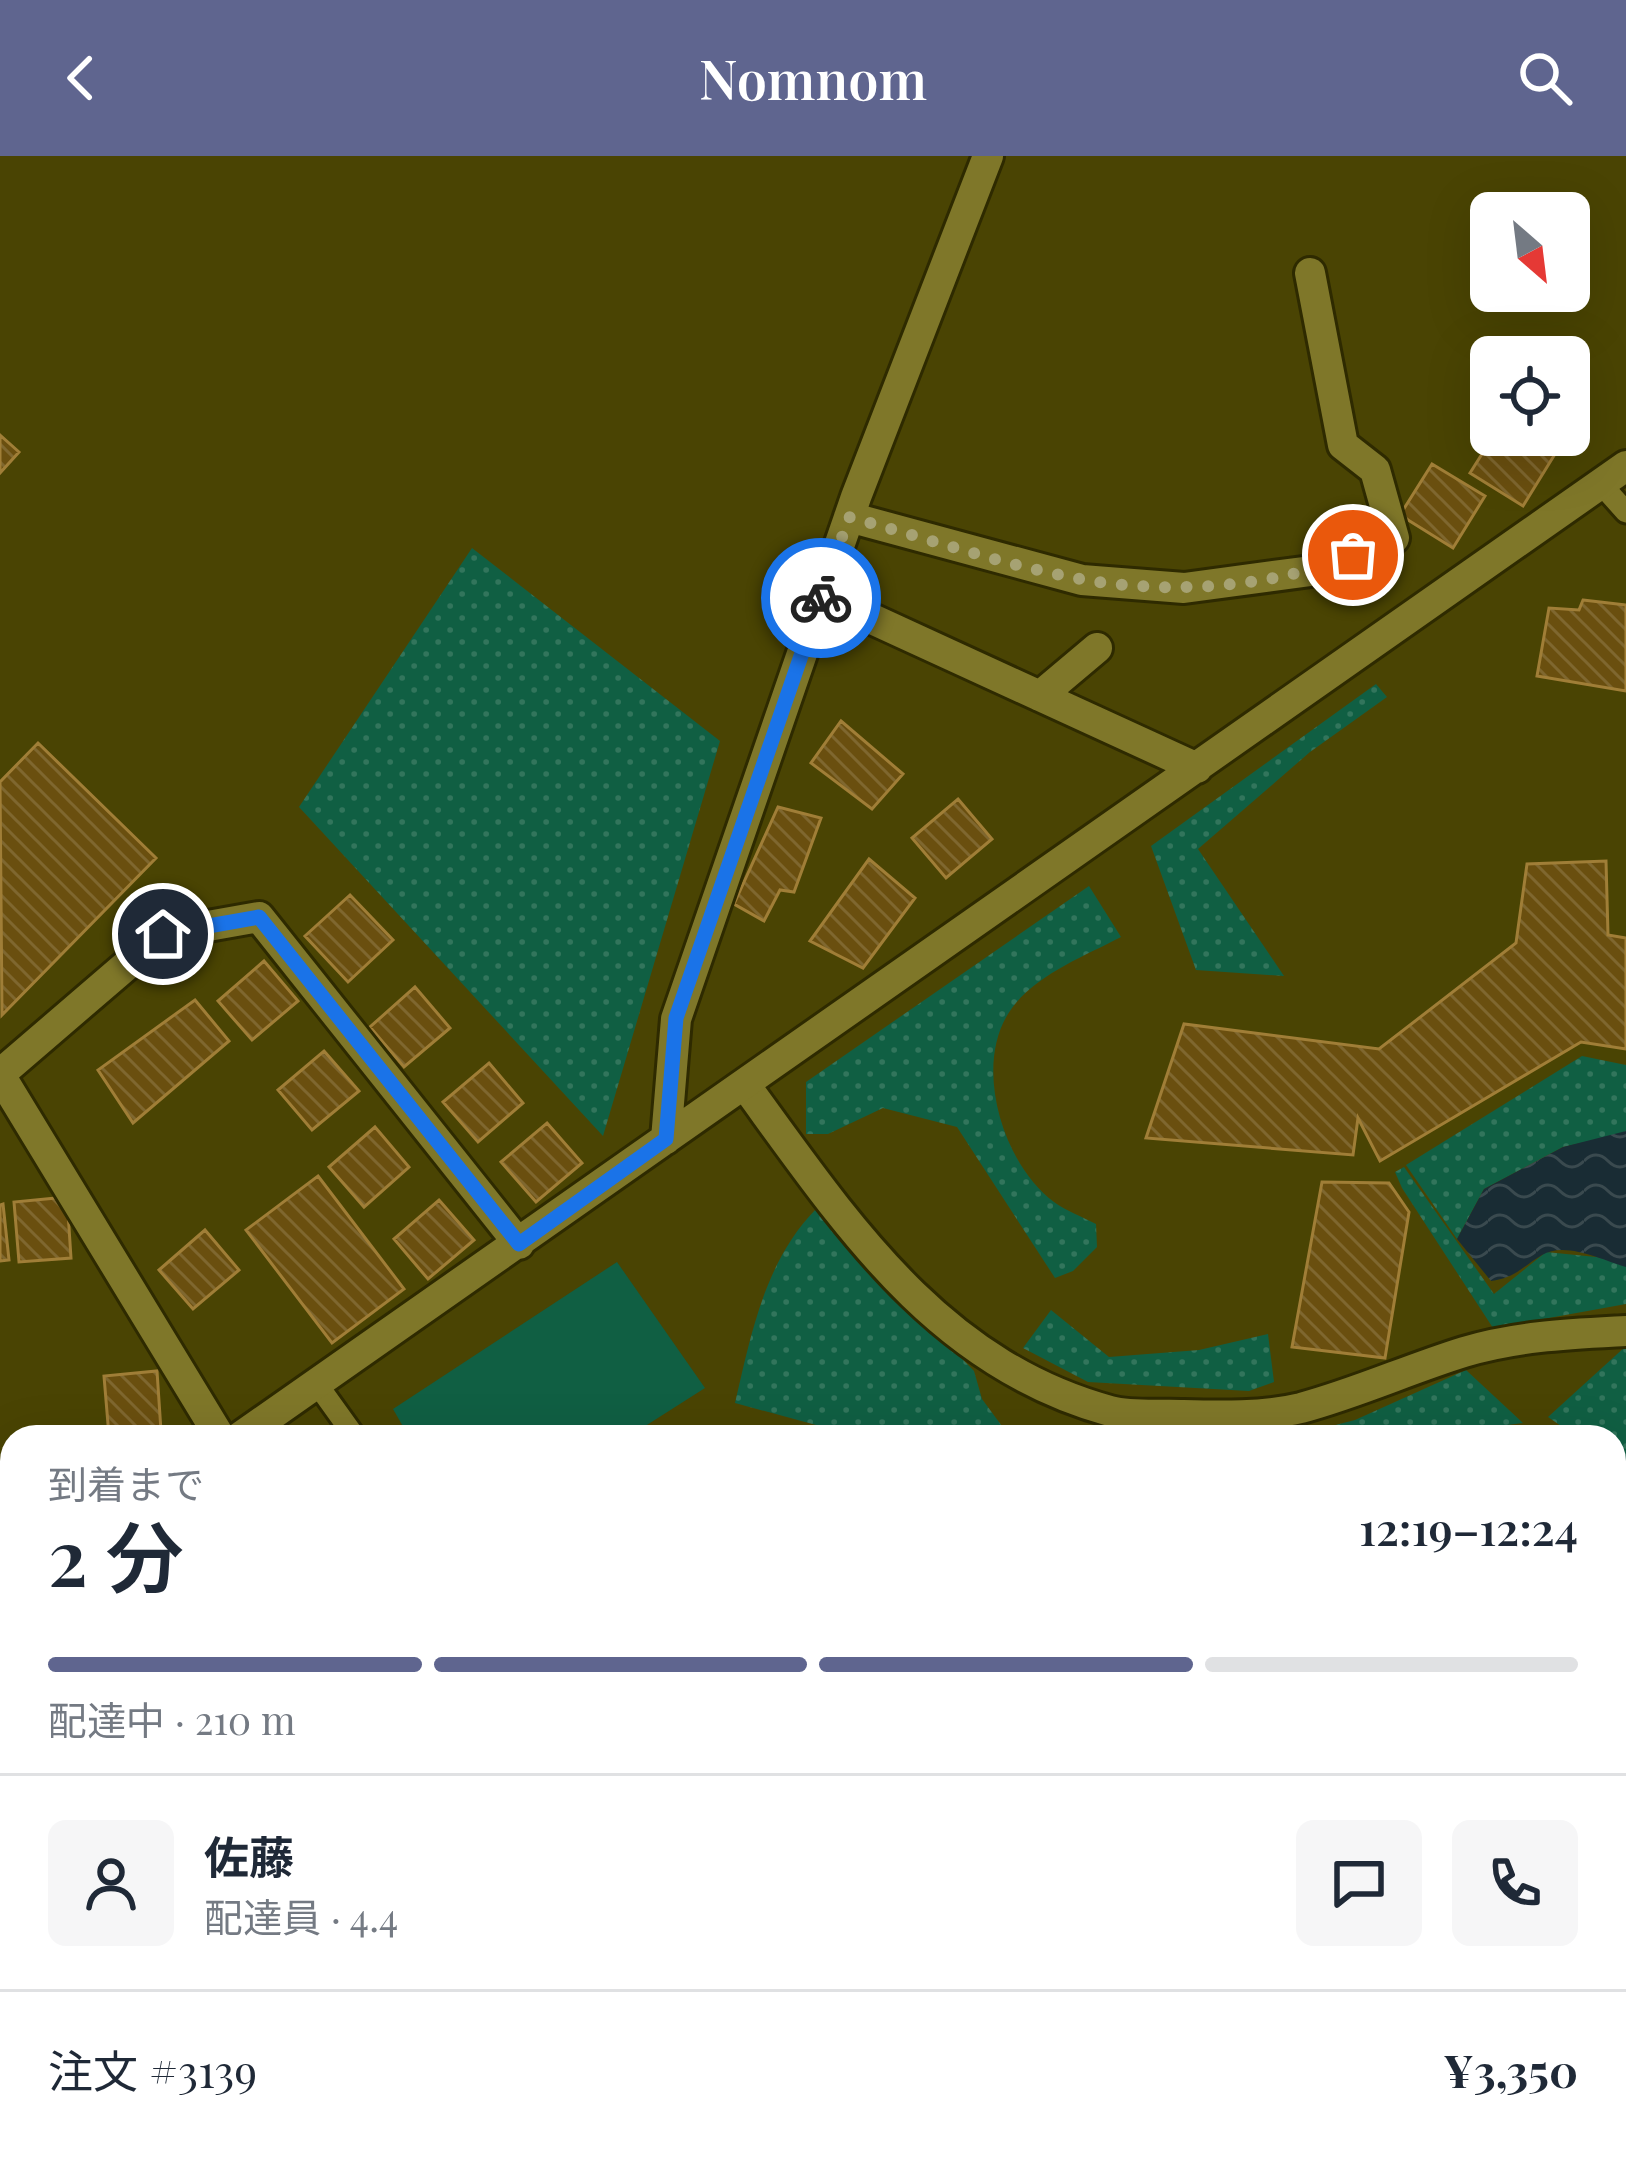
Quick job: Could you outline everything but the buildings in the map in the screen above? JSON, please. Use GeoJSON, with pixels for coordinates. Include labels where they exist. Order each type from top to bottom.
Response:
{"type":"FeatureCollection","features":[{"type":"Feature","properties":{"kind":"street"},"geometry":{"type":"LineString","coordinates":[[666,1139],[676,1018],[849,517],[988,156]]}},
{"type":"Feature","properties":{"kind":"street"},"geometry":{"type":"LineString","coordinates":[[849,517],[1082,580],[1184,588],[1311,572],[1394,538],[1375,470],[1343,445],[1310,273]]}},
{"type":"Feature","properties":{"kind":"street"},"geometry":{"type":"LineString","coordinates":[[257,1425],[1613,475]]}},
{"type":"Feature","properties":{"kind":"street"},"geometry":{"type":"LineString","coordinates":[[822,596],[1197,768]]}},
{"type":"Feature","properties":{"kind":"street"},"geometry":{"type":"LineString","coordinates":[[1040,696],[1097,648]]}},
{"type":"Feature","properties":{"kind":"street"},"geometry":{"type":"LineString","coordinates":[[213,1425],[0,1074],[163,934],[259,917],[519,1244]]}},
{"type":"Feature","properties":{"kind":"street"},"geometry":{"type":"LineString","coordinates":[[745,1085],[852,1231],[903,1289],[963,1340],[1034,1382],[1114,1412],[1215,1416],[1294,1410],[1391,1381],[1464,1352],[1541,1335],[1626,1331]]}},
{"type":"Feature","properties":{"kind":"lane"},"geometry":{"type":"LineString","coordinates":[[1613,475],[1626,512]]}},
{"type":"Feature","properties":{"kind":"lane"},"geometry":{"type":"LineString","coordinates":[[317,1384],[346,1425]]}},
{"type":"Feature","properties":{"kind":"green space"},"geometry":{"type":"Polygon","coordinates":[[[472,548],[720,741],[603,1136],[299,807],[472,548]]]}},
{"type":"Feature","properties":{"kind":"green space"},"geometry":{"type":"Polygon","coordinates":[[[1376,684],[1387,697],[1310,752],[1198,849],[1284,976],[1196,970],[1151,846],[1376,684]]]}},
{"type":"Feature","properties":{"kind":"green space"},"geometry":{"type":"Polygon","coordinates":[[[1089,886],[1121,937],[1062,967],[1022,996],[1000,1031],[994,1056],[998,1112],[1020,1164],[1054,1202],[1096,1224],[1097,1247],[1073,1271],[1055,1278],[957,1127],[883,1108],[828,1134],[806,1134],[806,1082],[1089,886]]]}},
{"type":"Feature","properties":{"kind":"green space"},"geometry":{"type":"Polygon","coordinates":[[[1582,1056],[1626,1065],[1626,1133],[1563,1147],[1484,1189],[1457,1239],[1406,1165],[1582,1056]]]}},
{"type":"Feature","properties":{"kind":"green space"},"geometry":{"type":"Polygon","coordinates":[[[1404,1167],[1494,1294],[1546,1252],[1626,1260],[1626,1304],[1493,1328],[1402,1188],[1395,1172],[1404,1167]]]}},
{"type":"Feature","properties":{"kind":"green space"},"geometry":{"type":"Polygon","coordinates":[[[816,1209],[974,1371],[982,1399],[1001,1425],[816,1425],[735,1403],[762,1300],[799,1229],[816,1209]]]}},
{"type":"Feature","properties":{"kind":"green space"},"geometry":{"type":"Polygon","coordinates":[[[617,1262],[705,1388],[647,1425],[402,1425],[393,1409],[617,1262]]]}},
{"type":"Feature","properties":{"kind":"green space"},"geometry":{"type":"Polygon","coordinates":[[[1051,1310],[1109,1357],[1199,1350],[1268,1334],[1274,1382],[1249,1391],[1088,1382],[1023,1348],[1051,1310]]]}},
{"type":"Feature","properties":{"kind":"green space"},"geometry":{"type":"Polygon","coordinates":[[[1626,1346],[1626,1425],[1560,1425],[1548,1417],[1626,1346]]]}},
{"type":"Feature","properties":{"kind":"green space"},"geometry":{"type":"Polygon","coordinates":[[[1466,1370],[1523,1423],[1336,1425],[1466,1370]]]}},
{"type":"Feature","properties":{"kind":"water"},"geometry":{"type":"Polygon","coordinates":[[[1626,1131],[1626,1267],[1584,1253],[1551,1251],[1512,1275],[1491,1281],[1457,1239],[1484,1189],[1563,1147],[1626,1131]]]}},
{"type":"Feature","properties":{"kind":"way so far"},"geometry":{"type":"LineString","coordinates":[[821,598],[849,517],[1082,580],[1184,588],[1311,572],[1353,555]]}},
{"type":"Feature","properties":{"kind":"route"},"geometry":{"type":"LineString","coordinates":[[163,934],[259,917],[519,1244],[666,1139],[676,1018],[821,598]]}}]}
